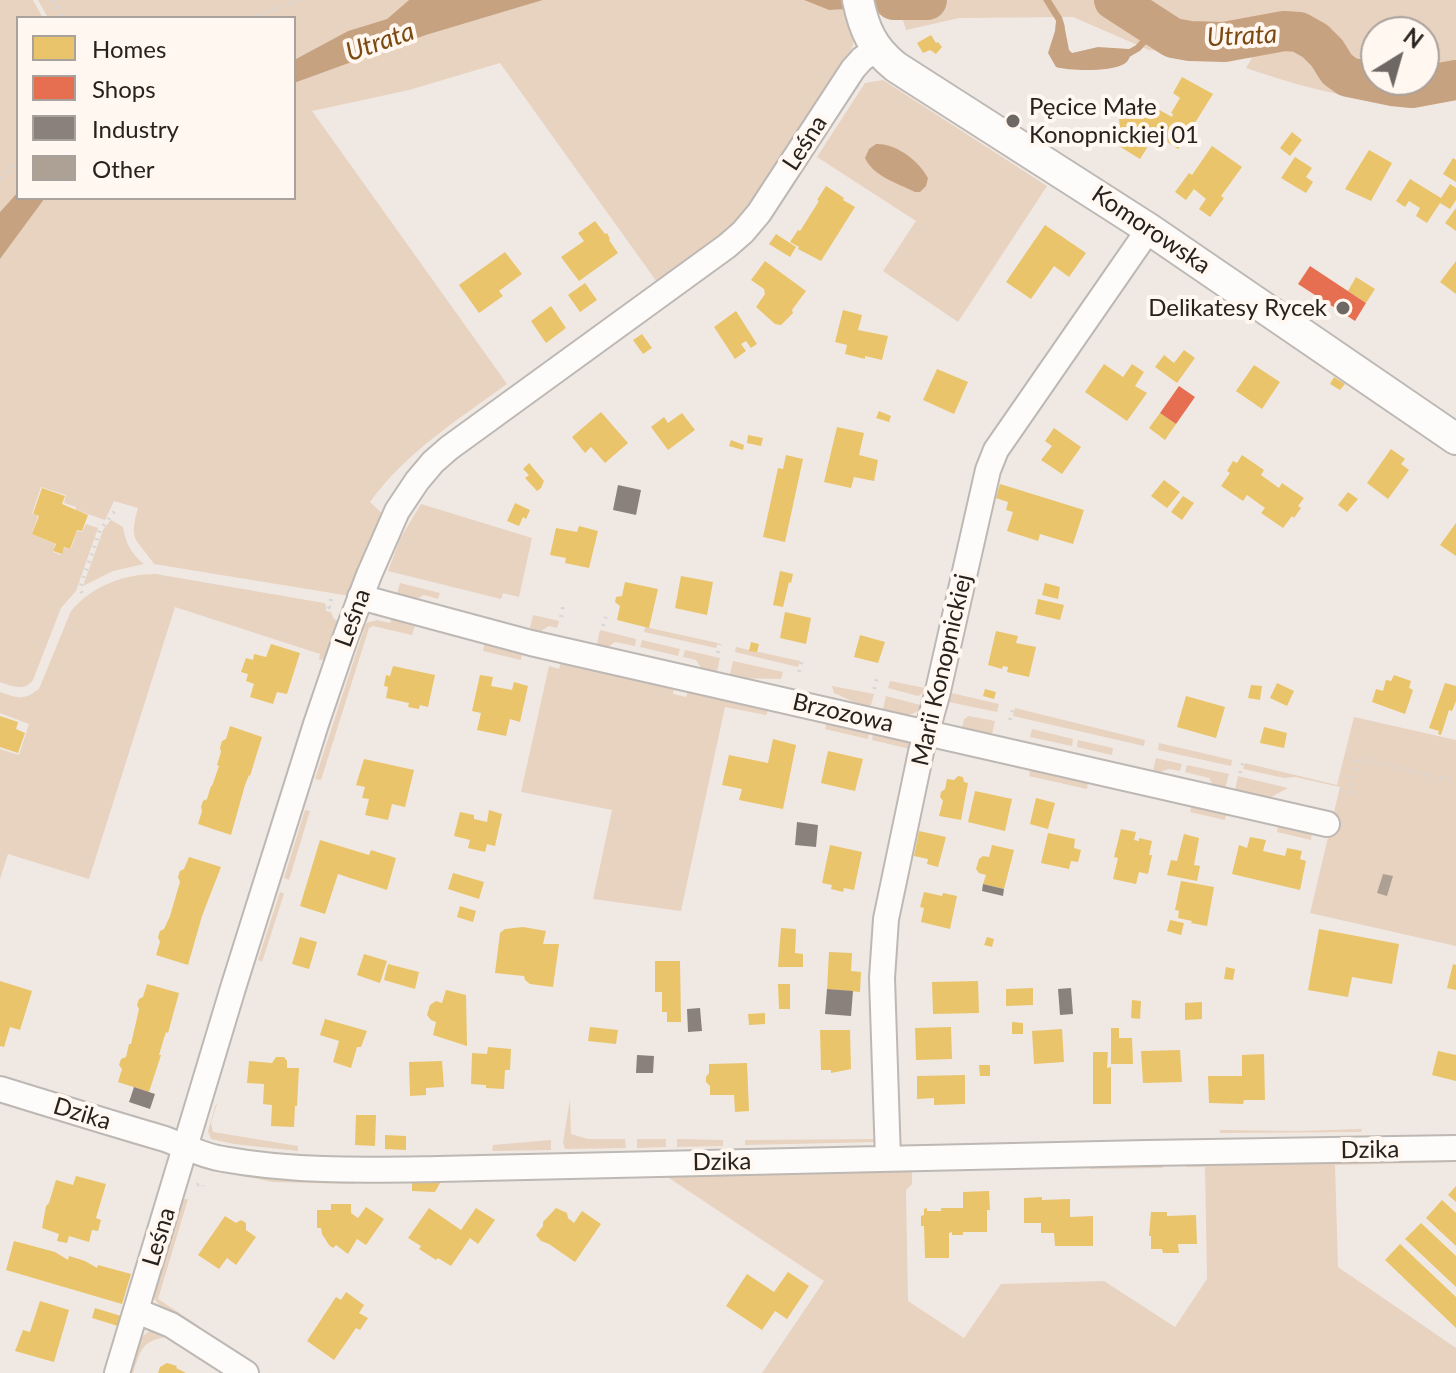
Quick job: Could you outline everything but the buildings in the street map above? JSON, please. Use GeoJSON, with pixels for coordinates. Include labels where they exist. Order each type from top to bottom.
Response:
{"type":"FeatureCollection","features":[{"type":"Feature","properties":{"kind":"street","name":"Komorowska"},"geometry":{"type":"LineString","coordinates":[[859,6],[876,49],[896,67],[1149,229],[1456,439]]}},
{"type":"Feature","properties":{"kind":"street","name":"Leśna"},"geometry":{"type":"LineString","coordinates":[[117,1373],[316,724],[360,597],[397,511],[433,462],[458,441],[743,232],[768,200],[853,69],[876,49]]}},
{"type":"Feature","properties":{"kind":"street","name":"Marii Konopnickiej"},"geometry":{"type":"LineString","coordinates":[[888,1159],[882,978],[886,919],[990,462],[1149,229]]}},
{"type":"Feature","properties":{"kind":"street","name":"Brzozowa"},"geometry":{"type":"LineString","coordinates":[[360,597],[531,643],[1327,824]]}},
{"type":"Feature","properties":{"kind":"street","name":"Dzika"},"geometry":{"type":"LineString","coordinates":[[0,1089],[207,1156],[288,1167],[356,1170],[1456,1148]]}},
{"type":"Feature","properties":{"kind":"street"},"geometry":{"type":"LineString","coordinates":[[137,1311],[171,1325],[246,1373]]}},
{"type":"Feature","properties":{"kind":"path"},"geometry":{"type":"LineString","coordinates":[[256,16],[300,0]]}},
{"type":"Feature","properties":{"kind":"path"},"geometry":{"type":"LineString","coordinates":[[0,179],[16,160]]}},
{"type":"Feature","properties":{"kind":"path"},"geometry":{"type":"LineString","coordinates":[[82,593],[80,588],[100,530],[115,511]]}},
{"type":"Feature","properties":{"kind":"path"},"geometry":{"type":"LineString","coordinates":[[331,599],[329,607],[332,608]]}},
{"type":"Feature","properties":{"kind":"path"},"geometry":{"type":"LineString","coordinates":[[561,617],[563,607]]}},
{"type":"Feature","properties":{"kind":"path"},"geometry":{"type":"LineString","coordinates":[[603,626],[606,617]]}},
{"type":"Feature","properties":{"kind":"path"},"geometry":{"type":"LineString","coordinates":[[718,653],[720,644]]}},
{"type":"Feature","properties":{"kind":"path"},"geometry":{"type":"LineString","coordinates":[[799,672],[802,661]]}},
{"type":"Feature","properties":{"kind":"path"},"geometry":{"type":"LineString","coordinates":[[874,689],[877,678]]}},
{"type":"Feature","properties":{"kind":"path"},"geometry":{"type":"LineString","coordinates":[[1010,720],[1013,708]]}},
{"type":"Feature","properties":{"kind":"path"},"geometry":{"type":"LineString","coordinates":[[1340,790],[1349,792],[1357,759],[1456,781]]}},
{"type":"Feature","properties":{"kind":"path"},"geometry":{"type":"LineString","coordinates":[[1240,773],[1243,763]]}},
{"type":"Feature","properties":{"kind":"shaded area"},"geometry":{"type":"Polygon","coordinates":[[[0,0],[33,0],[42,16],[16,16],[16,194],[0,212],[0,0]]]}},
{"type":"Feature","properties":{"kind":"shaded area"},"geometry":{"type":"Polygon","coordinates":[[[38,0],[409,0],[387,19],[348,31],[296,59],[296,16],[47,16],[38,0]]]}},
{"type":"Feature","properties":{"kind":"shaded area"},"geometry":{"type":"Polygon","coordinates":[[[543,0],[804,0],[829,10],[849,9],[855,37],[850,55],[757,200],[730,230],[657,282],[500,63],[409,90],[312,111],[507,384],[417,452],[370,502],[385,516],[350,596],[154,564],[134,534],[138,508],[114,501],[105,520],[76,510],[76,507],[64,503],[66,495],[41,487],[32,514],[38,516],[32,534],[55,544],[53,552],[61,555],[64,548],[71,549],[77,531],[82,532],[86,524],[98,528],[76,591],[61,608],[33,680],[22,687],[0,682],[0,259],[44,200],[296,200],[296,82],[426,35],[543,0]]]}},
{"type":"Feature","properties":{"kind":"shaded area"},"geometry":{"type":"Polygon","coordinates":[[[897,0],[1456,0],[1456,100],[1420,102],[1347,96],[1246,68],[1252,58],[1149,50],[1073,17],[959,18],[906,30],[897,0]]]}},
{"type":"Feature","properties":{"kind":"shaded area"},"geometry":{"type":"Polygon","coordinates":[[[883,80],[1047,186],[958,322],[883,271],[916,221],[817,157],[865,83],[883,80]]]}},
{"type":"Feature","properties":{"kind":"shaded area"},"geometry":{"type":"Polygon","coordinates":[[[421,504],[532,538],[519,597],[503,593],[501,599],[388,571],[400,539],[421,504]]]}},
{"type":"Feature","properties":{"kind":"shaded area"},"geometry":{"type":"Polygon","coordinates":[[[111,520],[123,527],[130,548],[144,564],[113,571],[83,586],[103,530],[111,520]]]}},
{"type":"Feature","properties":{"kind":"shaded area"},"geometry":{"type":"Polygon","coordinates":[[[156,574],[324,603],[326,611],[331,612],[339,622],[327,659],[319,660],[320,654],[175,607],[89,879],[8,854],[0,879],[0,749],[19,755],[29,724],[0,713],[0,692],[20,697],[39,689],[71,611],[79,602],[109,583],[132,576],[156,574]]]}},
{"type":"Feature","properties":{"kind":"shaded area"},"geometry":{"type":"Polygon","coordinates":[[[400,583],[440,593],[438,599],[424,595],[411,602],[396,598],[400,583]]]}},
{"type":"Feature","properties":{"kind":"shaded area"},"geometry":{"type":"Polygon","coordinates":[[[533,615],[559,621],[557,628],[549,626],[533,633],[530,628],[533,615]]]}},
{"type":"Feature","properties":{"kind":"shaded area"},"geometry":{"type":"Polygon","coordinates":[[[392,616],[416,622],[412,635],[373,626],[369,628],[321,780],[315,779],[366,623],[377,620],[390,623],[392,616]]]}},
{"type":"Feature","properties":{"kind":"shaded area"},"geometry":{"type":"Polygon","coordinates":[[[645,627],[718,643],[716,648],[644,632],[645,627]]]}},
{"type":"Feature","properties":{"kind":"shaded area"},"geometry":{"type":"Polygon","coordinates":[[[600,630],[636,639],[635,646],[615,642],[605,649],[599,648],[600,630]]]}},
{"type":"Feature","properties":{"kind":"shaded area"},"geometry":{"type":"Polygon","coordinates":[[[642,640],[680,649],[678,656],[640,647],[642,640]]]}},
{"type":"Feature","properties":{"kind":"shaded area"},"geometry":{"type":"Polygon","coordinates":[[[485,641],[519,649],[521,660],[483,651],[485,641]]]}},
{"type":"Feature","properties":{"kind":"shaded area"},"geometry":{"type":"Polygon","coordinates":[[[736,647],[800,661],[798,667],[735,652],[736,647]]]}},
{"type":"Feature","properties":{"kind":"shaded area"},"geometry":{"type":"Polygon","coordinates":[[[685,650],[720,658],[717,671],[713,674],[704,672],[696,660],[683,657],[685,650]]]}},
{"type":"Feature","properties":{"kind":"shaded area"},"geometry":{"type":"Polygon","coordinates":[[[565,659],[671,684],[673,694],[686,697],[688,691],[770,706],[766,715],[725,707],[681,911],[593,899],[612,810],[521,792],[549,666],[559,669],[565,659]]]}},
{"type":"Feature","properties":{"kind":"shaded area"},"geometry":{"type":"Polygon","coordinates":[[[733,661],[783,672],[781,679],[729,678],[733,661]]]}},
{"type":"Feature","properties":{"kind":"shaded area"},"geometry":{"type":"Polygon","coordinates":[[[890,681],[925,688],[924,692],[918,696],[888,688],[890,681]]]}},
{"type":"Feature","properties":{"kind":"shaded area"},"geometry":{"type":"Polygon","coordinates":[[[832,686],[874,694],[871,705],[867,708],[834,693],[832,686]]]}},
{"type":"Feature","properties":{"kind":"shaded area"},"geometry":{"type":"Polygon","coordinates":[[[947,692],[999,704],[997,712],[944,701],[947,692]]]}},
{"type":"Feature","properties":{"kind":"shaded area"},"geometry":{"type":"Polygon","coordinates":[[[886,696],[924,706],[911,714],[886,714],[883,709],[886,696]]]}},
{"type":"Feature","properties":{"kind":"shaded area"},"geometry":{"type":"Polygon","coordinates":[[[1015,708],[1145,740],[1144,746],[1013,716],[1015,708]]]}},
{"type":"Feature","properties":{"kind":"shaded area"},"geometry":{"type":"Polygon","coordinates":[[[969,716],[995,721],[992,734],[988,737],[964,732],[964,719],[969,716]]]}},
{"type":"Feature","properties":{"kind":"shaded area"},"geometry":{"type":"Polygon","coordinates":[[[1354,717],[1456,740],[1456,946],[1310,913],[1340,787],[1243,769],[1245,763],[1337,785],[1354,717]]]}},
{"type":"Feature","properties":{"kind":"shaded area"},"geometry":{"type":"Polygon","coordinates":[[[830,720],[870,730],[868,739],[825,729],[830,720]]]}},
{"type":"Feature","properties":{"kind":"shaded area"},"geometry":{"type":"Polygon","coordinates":[[[1032,729],[1073,739],[1072,746],[1030,737],[1032,729]]]}},
{"type":"Feature","properties":{"kind":"shaded area"},"geometry":{"type":"Polygon","coordinates":[[[874,730],[909,741],[912,746],[910,749],[872,740],[874,730]]]}},
{"type":"Feature","properties":{"kind":"shaded area"},"geometry":{"type":"Polygon","coordinates":[[[1078,740],[1113,748],[1112,755],[1077,747],[1078,740]]]}},
{"type":"Feature","properties":{"kind":"shaded area"},"geometry":{"type":"Polygon","coordinates":[[[1159,743],[1232,760],[1231,766],[1158,750],[1159,743]]]}},
{"type":"Feature","properties":{"kind":"shaded area"},"geometry":{"type":"Polygon","coordinates":[[[1156,758],[1182,764],[1180,771],[1169,769],[1152,775],[1156,758]]]}},
{"type":"Feature","properties":{"kind":"shaded area"},"geometry":{"type":"Polygon","coordinates":[[[1187,765],[1229,774],[1225,788],[1216,790],[1209,778],[1185,772],[1187,765]]]}},
{"type":"Feature","properties":{"kind":"shaded area"},"geometry":{"type":"Polygon","coordinates":[[[1035,768],[1087,779],[1087,789],[1029,776],[1035,768]]]}},
{"type":"Feature","properties":{"kind":"shaded area"},"geometry":{"type":"Polygon","coordinates":[[[1238,776],[1288,788],[1267,799],[1237,795],[1238,776]]]}},
{"type":"Feature","properties":{"kind":"shaded area"},"geometry":{"type":"Polygon","coordinates":[[[1192,804],[1224,811],[1225,820],[1190,812],[1192,804]]]}},
{"type":"Feature","properties":{"kind":"shaded area"},"geometry":{"type":"Polygon","coordinates":[[[305,810],[310,811],[289,880],[284,878],[305,810]]]}},
{"type":"Feature","properties":{"kind":"shaded area"},"geometry":{"type":"Polygon","coordinates":[[[1282,824],[1311,831],[1311,840],[1277,832],[1282,824]]]}},
{"type":"Feature","properties":{"kind":"shaded area"},"geometry":{"type":"Polygon","coordinates":[[[280,892],[284,894],[262,962],[258,960],[280,892]]]}},
{"type":"Feature","properties":{"kind":"shaded area"},"geometry":{"type":"Polygon","coordinates":[[[570,1099],[571,1134],[588,1139],[625,1139],[626,1148],[565,1149],[563,1143],[570,1099]]]}},
{"type":"Feature","properties":{"kind":"shaded area"},"geometry":{"type":"Polygon","coordinates":[[[216,1104],[211,1123],[213,1132],[298,1146],[298,1151],[211,1139],[208,1131],[216,1104]]]}},
{"type":"Feature","properties":{"kind":"shaded area"},"geometry":{"type":"Polygon","coordinates":[[[1362,1129],[1361,1132],[1220,1133],[1220,1130],[1362,1129]]]}},
{"type":"Feature","properties":{"kind":"shaded area"},"geometry":{"type":"Polygon","coordinates":[[[637,1139],[666,1139],[666,1147],[637,1148],[637,1139]]]}},
{"type":"Feature","properties":{"kind":"shaded area"},"geometry":{"type":"Polygon","coordinates":[[[677,1139],[723,1140],[723,1146],[677,1147],[677,1139]]]}},
{"type":"Feature","properties":{"kind":"shaded area"},"geometry":{"type":"Polygon","coordinates":[[[877,1139],[876,1142],[745,1145],[745,1140],[877,1139]]]}},
{"type":"Feature","properties":{"kind":"shaded area"},"geometry":{"type":"Polygon","coordinates":[[[551,1140],[551,1150],[492,1151],[493,1145],[551,1140]]]}},
{"type":"Feature","properties":{"kind":"shaded area"},"geometry":{"type":"Polygon","coordinates":[[[1456,1158],[1456,1162],[1335,1165],[1338,1267],[1456,1348],[1456,1373],[762,1373],[824,1281],[669,1178],[669,1173],[912,1168],[912,1184],[906,1190],[908,1301],[964,1338],[1001,1284],[1104,1281],[1175,1327],[1207,1279],[1205,1167],[1186,1167],[1187,1161],[1456,1158]]]}},
{"type":"Feature","properties":{"kind":"shaded area"},"geometry":{"type":"Polygon","coordinates":[[[1160,1161],[1163,1168],[1090,1169],[1090,1163],[1160,1161]]]}},
{"type":"Feature","properties":{"kind":"shaded area"},"geometry":{"type":"Polygon","coordinates":[[[207,1167],[354,1180],[354,1184],[272,1182],[207,1167]]]}},
{"type":"Feature","properties":{"kind":"shaded area"},"geometry":{"type":"Polygon","coordinates":[[[180,1199],[188,1199],[158,1299],[199,1326],[196,1330],[166,1311],[153,1296],[180,1199]]]}},
{"type":"Feature","properties":{"kind":"shaded area"},"geometry":{"type":"Polygon","coordinates":[[[151,1330],[164,1332],[218,1367],[216,1370],[165,1337],[146,1345],[133,1373],[127,1373],[138,1343],[151,1330]]]}},
{"type":"Feature","properties":{"kind":"water"},"geometry":{"type":"Polygon","coordinates":[[[409,0],[543,0],[426,35],[296,82],[296,59],[348,31],[387,19],[409,0]]]}},
{"type":"Feature","properties":{"kind":"water"},"geometry":{"type":"Polygon","coordinates":[[[804,0],[847,0],[849,9],[829,10],[804,0]]]}},
{"type":"Feature","properties":{"kind":"water"},"geometry":{"type":"Polygon","coordinates":[[[1059,19],[1064,24],[1072,53],[1098,47],[1129,49],[1129,59],[1118,67],[1100,70],[1056,67],[1048,53],[1059,19]]]}},
{"type":"Feature","properties":{"kind":"water"},"geometry":{"type":"Polygon","coordinates":[[[876,144],[891,146],[913,160],[928,178],[926,186],[915,192],[874,170],[865,158],[869,149],[876,144]]]}},
{"type":"Feature","properties":{"kind":"water"},"geometry":{"type":"Polygon","coordinates":[[[16,194],[16,200],[44,200],[0,259],[0,212],[16,194]]]}},
{"type":"Feature","properties":{"kind":"waterway","name":"Utrata"},"geometry":{"type":"LineString","coordinates":[[894,0],[927,0]]}},
{"type":"Feature","properties":{"kind":"waterway"},"geometry":{"type":"LineString","coordinates":[[1047,0],[1061,26]]}},
{"type":"Feature","properties":{"kind":"waterway","name":"Utrata"},"geometry":{"type":"LineString","coordinates":[[1114,0],[1173,38],[1224,42],[1284,31],[1299,32],[1315,41],[1337,69],[1348,77],[1412,88],[1456,80]]}},
{"type":"Feature","properties":{"kind":"waterway"},"geometry":{"type":"LineString","coordinates":[[1124,56],[1138,48],[1156,28]]}},
{"type":"Feature","properties":{"kind":"place","name":"Pęcice Małe Konopnickiej 01"},"geometry":{"type":"Point","coordinates":[1013,121]}},
{"type":"Feature","properties":{"kind":"place","name":"Delikatesy Rycek"},"geometry":{"type":"Point","coordinates":[1343,308]}}]}
